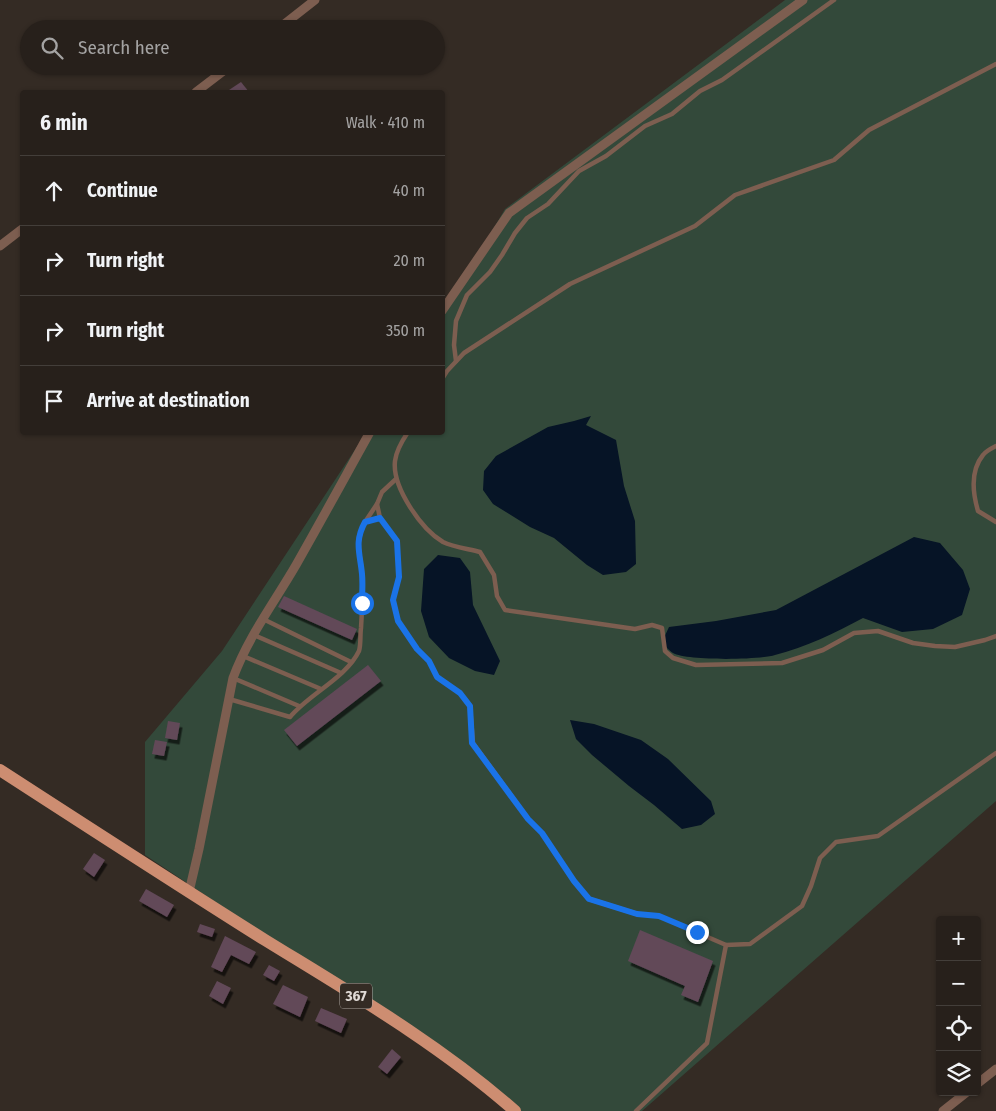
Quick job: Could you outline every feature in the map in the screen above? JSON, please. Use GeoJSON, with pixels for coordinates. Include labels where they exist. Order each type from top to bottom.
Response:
{"type":"FeatureCollection","features":[{"type":"Feature","properties":{"kind":"main road","name":"367"},"geometry":{"type":"LineString","coordinates":[[0,770],[189,892],[399,1023],[450,1058],[515,1111]]}},
{"type":"Feature","properties":{"kind":"street"},"geometry":{"type":"LineString","coordinates":[[289,20],[315,0]]}},
{"type":"Feature","properties":{"kind":"street"},"geometry":{"type":"LineString","coordinates":[[445,307],[509,213],[803,0]]}},
{"type":"Feature","properties":{"kind":"street"},"geometry":{"type":"LineString","coordinates":[[199,90],[218,75]]}},
{"type":"Feature","properties":{"kind":"street"},"geometry":{"type":"LineString","coordinates":[[0,246],[20,230]]}},
{"type":"Feature","properties":{"kind":"street"},"geometry":{"type":"LineString","coordinates":[[189,892],[228,699],[241,656],[252,634],[295,566],[368,435]]}},
{"type":"Feature","properties":{"kind":"street"},"geometry":{"type":"LineString","coordinates":[[981,1081],[996,1070]]}},
{"type":"Feature","properties":{"kind":"street"},"geometry":{"type":"LineString","coordinates":[[943,1111],[962,1096]]}},
{"type":"Feature","properties":{"kind":"lane"},"geometry":{"type":"LineString","coordinates":[[456,362],[454,344],[456,321],[467,295],[490,272],[527,218],[548,204],[579,171],[606,156],[645,126],[672,114],[700,91],[722,80],[834,0]]}},
{"type":"Feature","properties":{"kind":"lane"},"geometry":{"type":"LineString","coordinates":[[445,375],[464,352],[570,284],[695,226],[735,195],[834,160],[869,130],[996,64]]}},
{"type":"Feature","properties":{"kind":"lane"},"geometry":{"type":"LineString","coordinates":[[406,435],[395,460],[396,479],[412,510],[429,532],[444,542],[480,552],[494,575],[497,596],[505,610],[635,629],[652,625],[662,628],[665,651],[673,658],[696,665],[782,663],[823,650],[854,633],[862,632],[878,631],[913,642],[955,647],[996,636]]}},
{"type":"Feature","properties":{"kind":"lane"},"geometry":{"type":"LineString","coordinates":[[996,446],[983,455],[974,472],[973,496],[978,511],[996,522]]}},
{"type":"Feature","properties":{"kind":"lane"},"geometry":{"type":"LineString","coordinates":[[228,699],[290,717],[299,706],[341,673],[351,662],[360,650],[362,576],[358,545],[359,533],[377,504],[382,492],[396,479]]}},
{"type":"Feature","properties":{"kind":"lane"},"geometry":{"type":"LineString","coordinates":[[377,504],[380,518],[397,541],[399,577],[393,600],[398,621],[417,649],[429,661],[437,677],[460,693],[470,706],[472,743],[528,819],[542,833],[574,881],[589,899],[637,914],[659,916],[726,945],[750,944],[802,906],[820,858],[836,842],[878,836],[996,753]]}},
{"type":"Feature","properties":{"kind":"lane"},"geometry":{"type":"LineString","coordinates":[[365,522],[380,518]]}},
{"type":"Feature","properties":{"kind":"lane"},"geometry":{"type":"LineString","coordinates":[[263,618],[351,662]]}},
{"type":"Feature","properties":{"kind":"lane"},"geometry":{"type":"LineString","coordinates":[[252,634],[341,673]]}},
{"type":"Feature","properties":{"kind":"lane"},"geometry":{"type":"LineString","coordinates":[[241,656],[321,689]]}},
{"type":"Feature","properties":{"kind":"lane"},"geometry":{"type":"LineString","coordinates":[[233,678],[299,706]]}},
{"type":"Feature","properties":{"kind":"lane"},"geometry":{"type":"LineString","coordinates":[[636,1111],[707,1043],[726,945]]}},
{"type":"Feature","properties":{"kind":"green space"},"geometry":{"type":"Polygon","coordinates":[[[785,0],[996,0],[996,801],[642,1111],[515,1111],[479,1078],[145,855],[145,742],[222,651],[365,435],[445,435],[445,311],[505,209],[785,0]]]}},
{"type":"Feature","properties":{"kind":"water"},"geometry":{"type":"Polygon","coordinates":[[[591,416],[586,425],[616,440],[624,486],[635,521],[636,564],[626,572],[603,575],[587,565],[554,538],[530,527],[493,504],[483,490],[484,471],[496,456],[548,427],[591,416]]]}},
{"type":"Feature","properties":{"kind":"water"},"geometry":{"type":"Polygon","coordinates":[[[914,537],[940,543],[963,570],[970,589],[962,615],[933,629],[902,632],[863,618],[820,639],[787,652],[767,657],[739,659],[681,656],[672,652],[662,642],[669,627],[776,610],[914,537]]]}},
{"type":"Feature","properties":{"kind":"water"},"geometry":{"type":"Polygon","coordinates":[[[438,555],[460,558],[470,572],[473,605],[500,661],[494,675],[475,671],[449,658],[429,637],[421,611],[424,569],[438,555]]]}},
{"type":"Feature","properties":{"kind":"water"},"geometry":{"type":"Polygon","coordinates":[[[570,720],[594,724],[641,740],[668,759],[711,801],[715,814],[701,825],[682,829],[592,755],[576,739],[570,720]]]}},
{"type":"Feature","properties":{"kind":"building"},"geometry":{"type":"Polygon","coordinates":[[[241,82],[247,90],[229,90],[241,82]]]}},
{"type":"Feature","properties":{"kind":"building"},"geometry":{"type":"Polygon","coordinates":[[[284,596],[357,629],[352,640],[278,607],[284,596]]]}},
{"type":"Feature","properties":{"kind":"building"},"geometry":{"type":"Polygon","coordinates":[[[368,665],[381,681],[297,746],[284,730],[368,665]]]}},
{"type":"Feature","properties":{"kind":"building"},"geometry":{"type":"Polygon","coordinates":[[[168,721],[180,723],[177,740],[165,738],[168,721]]]}},
{"type":"Feature","properties":{"kind":"building"},"geometry":{"type":"Polygon","coordinates":[[[155,740],[167,742],[164,756],[152,754],[155,740]]]}},
{"type":"Feature","properties":{"kind":"building"},"geometry":{"type":"Polygon","coordinates":[[[94,853],[105,860],[94,877],[83,869],[94,853]]]}},
{"type":"Feature","properties":{"kind":"building"},"geometry":{"type":"Polygon","coordinates":[[[146,889],[174,905],[167,917],[139,901],[146,889]]]}},
{"type":"Feature","properties":{"kind":"building"},"geometry":{"type":"Polygon","coordinates":[[[200,924],[215,929],[212,937],[197,932],[200,924]]]}},
{"type":"Feature","properties":{"kind":"building"},"geometry":{"type":"Polygon","coordinates":[[[640,930],[713,961],[698,1002],[681,995],[685,986],[628,961],[640,930]]]}},
{"type":"Feature","properties":{"kind":"building"},"geometry":{"type":"Polygon","coordinates":[[[225,936],[256,952],[249,964],[231,955],[222,972],[211,967],[225,936]]]}},
{"type":"Feature","properties":{"kind":"building"},"geometry":{"type":"Polygon","coordinates":[[[269,965],[280,971],[274,981],[263,975],[269,965]]]}},
{"type":"Feature","properties":{"kind":"building"},"geometry":{"type":"Polygon","coordinates":[[[217,981],[231,988],[223,1004],[209,996],[217,981]]]}},
{"type":"Feature","properties":{"kind":"building"},"geometry":{"type":"Polygon","coordinates":[[[283,985],[308,997],[300,1017],[273,1004],[283,985]]]}},
{"type":"Feature","properties":{"kind":"building"},"geometry":{"type":"Polygon","coordinates":[[[321,1008],[347,1019],[341,1033],[315,1021],[321,1008]]]}},
{"type":"Feature","properties":{"kind":"building"},"geometry":{"type":"Polygon","coordinates":[[[392,1049],[401,1057],[387,1074],[378,1067],[392,1049]]]}},
{"type":"Feature","properties":{"kind":"route"},"geometry":{"type":"LineString","coordinates":[[362,603],[362,576],[358,545],[359,533],[365,522],[380,518],[397,541],[399,577],[393,600],[398,621],[417,649],[429,661],[437,677],[460,693],[470,706],[472,743],[528,819],[542,833],[574,881],[589,899],[637,914],[659,916],[697,932]]}}]}
